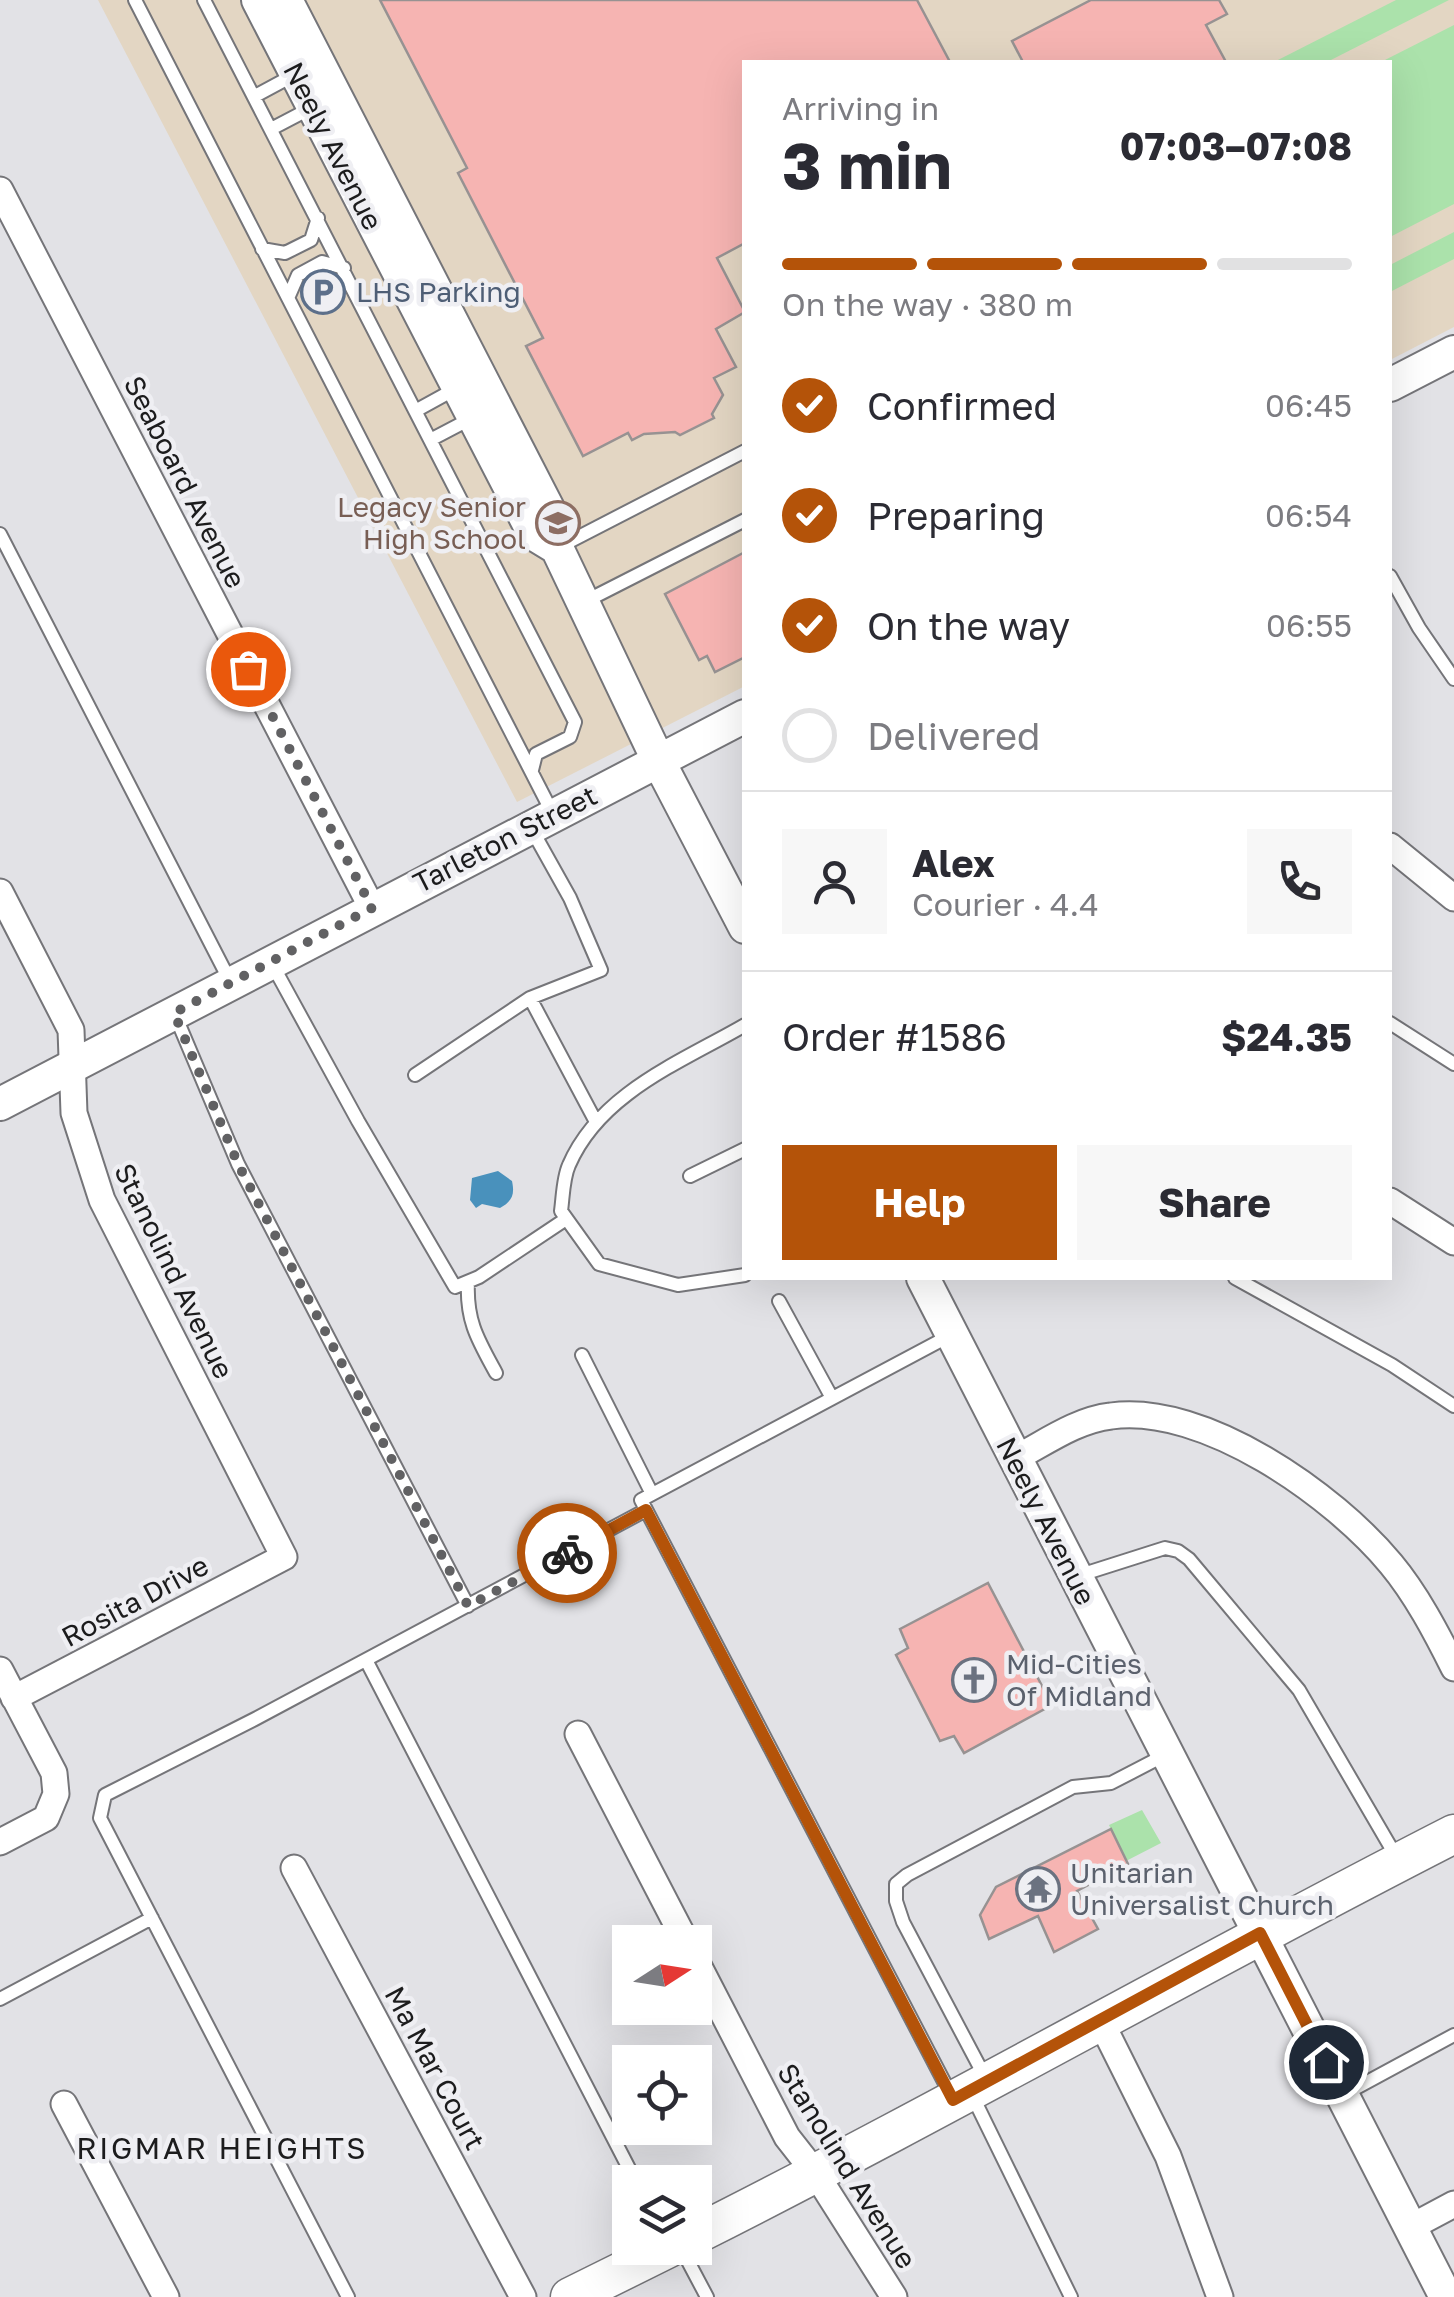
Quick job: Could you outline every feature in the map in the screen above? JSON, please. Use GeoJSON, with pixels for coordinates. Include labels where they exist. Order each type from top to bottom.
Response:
{"type":"FeatureCollection","features":[{"type":"Feature","properties":{"kind":"main road"},"geometry":{"type":"LineString","coordinates":[[712,2226],[1454,1834]]}},
{"type":"Feature","properties":{"kind":"main road"},"geometry":{"type":"LineString","coordinates":[[570,2297],[635,2265]]}},
{"type":"Feature","properties":{"kind":"street","name":"Neely Avenue"},"geometry":{"type":"LineString","coordinates":[[258,0],[534,534],[557,548]]}},
{"type":"Feature","properties":{"kind":"street","name":"Neely Avenue"},"geometry":{"type":"LineString","coordinates":[[286,0],[558,526],[557,548],[658,760],[742,921]]}},
{"type":"Feature","properties":{"kind":"street","name":"Seaboard Avenue"},"geometry":{"type":"LineString","coordinates":[[0,190],[372,908]]}},
{"type":"Feature","properties":{"kind":"street"},"geometry":{"type":"LineString","coordinates":[[1392,383],[1450,363]]}},
{"type":"Feature","properties":{"kind":"street","name":"Tarleton Street"},"geometry":{"type":"LineString","coordinates":[[0,1104],[742,718]]}},
{"type":"Feature","properties":{"kind":"street"},"geometry":{"type":"LineString","coordinates":[[1392,848],[1454,898]]}},
{"type":"Feature","properties":{"kind":"street","name":"Stanolind Avenue"},"geometry":{"type":"LineString","coordinates":[[3,904],[72,1030],[74,1113],[102,1200],[284,1557]]}},
{"type":"Feature","properties":{"kind":"street"},"geometry":{"type":"LineString","coordinates":[[1392,1202],[1454,1242]]}},
{"type":"Feature","properties":{"kind":"street","name":"Neely Avenue"},"geometry":{"type":"LineString","coordinates":[[923,1280],[1446,2297]]}},
{"type":"Feature","properties":{"kind":"street"},"geometry":{"type":"LineString","coordinates":[[1014,1459],[1080,1424],[1112,1415],[1162,1416],[1216,1435],[1280,1467],[1349,1520],[1392,1565],[1454,1668]]}},
{"type":"Feature","properties":{"kind":"street","name":"Rosita Drive"},"geometry":{"type":"LineString","coordinates":[[14,1698],[284,1557]]}},
{"type":"Feature","properties":{"kind":"street"},"geometry":{"type":"LineString","coordinates":[[0,1670],[54,1773],[56,1794],[46,1818],[0,1842]]}},
{"type":"Feature","properties":{"kind":"street"},"geometry":{"type":"LineString","coordinates":[[578,1734],[677,1925]]}},
{"type":"Feature","properties":{"kind":"street","name":"Ma Mar Court"},"geometry":{"type":"LineString","coordinates":[[294,1868],[523,2297]]}},
{"type":"Feature","properties":{"kind":"street","name":"Stanolind Avenue"},"geometry":{"type":"LineString","coordinates":[[712,1992],[787,2137],[816,2174],[894,2297]]}},
{"type":"Feature","properties":{"kind":"street"},"geometry":{"type":"LineString","coordinates":[[1100,2020],[1168,2156],[1220,2297]]}},
{"type":"Feature","properties":{"kind":"street"},"geometry":{"type":"LineString","coordinates":[[64,2104],[166,2297]]}},
{"type":"Feature","properties":{"kind":"street"},"geometry":{"type":"LineString","coordinates":[[1410,2227],[1454,2204]]}},
{"type":"Feature","properties":{"kind":"lane"},"geometry":{"type":"LineString","coordinates":[[135,0],[532,770],[542,820],[600,970],[530,998],[415,1074]]}},
{"type":"Feature","properties":{"kind":"lane"},"geometry":{"type":"LineString","coordinates":[[204,0],[575,722],[570,737],[536,754],[532,770]]}},
{"type":"Feature","properties":{"kind":"lane"},"geometry":{"type":"LineString","coordinates":[[254,96],[296,74]]}},
{"type":"Feature","properties":{"kind":"lane"},"geometry":{"type":"LineString","coordinates":[[272,128],[313,106]]}},
{"type":"Feature","properties":{"kind":"lane"},"geometry":{"type":"LineString","coordinates":[[262,249],[286,253],[311,240],[318,218]]}},
{"type":"Feature","properties":{"kind":"lane"},"geometry":{"type":"LineString","coordinates":[[288,298],[298,275],[322,262],[344,268]]}},
{"type":"Feature","properties":{"kind":"lane"},"geometry":{"type":"LineString","coordinates":[[416,410],[456,388]]}},
{"type":"Feature","properties":{"kind":"lane"},"geometry":{"type":"LineString","coordinates":[[432,439],[472,418]]}},
{"type":"Feature","properties":{"kind":"lane"},"geometry":{"type":"LineString","coordinates":[[557,548],[742,453]]}},
{"type":"Feature","properties":{"kind":"lane"},"geometry":{"type":"LineString","coordinates":[[584,602],[742,522]]}},
{"type":"Feature","properties":{"kind":"lane"},"geometry":{"type":"LineString","coordinates":[[0,534],[231,983]]}},
{"type":"Feature","properties":{"kind":"lane"},"geometry":{"type":"LineString","coordinates":[[1392,580],[1454,680]]}},
{"type":"Feature","properties":{"kind":"lane"},"geometry":{"type":"LineString","coordinates":[[271,961],[455,1287],[566,1219]]}},
{"type":"Feature","properties":{"kind":"lane"},"geometry":{"type":"LineString","coordinates":[[530,998],[596,1122]]}},
{"type":"Feature","properties":{"kind":"lane"},"geometry":{"type":"LineString","coordinates":[[174,1013],[261,1211],[468,1606]]}},
{"type":"Feature","properties":{"kind":"lane"},"geometry":{"type":"LineString","coordinates":[[1392,1023],[1454,1064]]}},
{"type":"Feature","properties":{"kind":"lane"},"geometry":{"type":"LineString","coordinates":[[742,1028],[627,1092],[596,1122],[567,1167],[561,1212],[599,1264],[678,1285],[742,1275]]}},
{"type":"Feature","properties":{"kind":"lane"},"geometry":{"type":"LineString","coordinates":[[690,1176],[742,1151]]}},
{"type":"Feature","properties":{"kind":"lane"},"geometry":{"type":"LineString","coordinates":[[1239,1280],[1392,1366],[1454,1406]]}},
{"type":"Feature","properties":{"kind":"lane"},"geometry":{"type":"LineString","coordinates":[[468,1282],[466,1307],[471,1325],[496,1373]]}},
{"type":"Feature","properties":{"kind":"lane"},"geometry":{"type":"LineString","coordinates":[[780,1301],[832,1398]]}},
{"type":"Feature","properties":{"kind":"lane"},"geometry":{"type":"LineString","coordinates":[[952,1336],[641,1500],[970,2091],[1072,2297]]}},
{"type":"Feature","properties":{"kind":"lane"},"geometry":{"type":"LineString","coordinates":[[582,1355],[652,1494]]}},
{"type":"Feature","properties":{"kind":"lane"},"geometry":{"type":"LineString","coordinates":[[348,2297],[100,1818],[104,1795],[646,1510]]}},
{"type":"Feature","properties":{"kind":"lane"},"geometry":{"type":"LineString","coordinates":[[1075,1576],[1164,1548],[1178,1550],[1189,1558],[1299,1690],[1399,1862]]}},
{"type":"Feature","properties":{"kind":"lane"},"geometry":{"type":"LineString","coordinates":[[366,1660],[627,2165]]}},
{"type":"Feature","properties":{"kind":"lane"},"geometry":{"type":"LineString","coordinates":[[970,2091],[896,1902],[896,1884],[1073,1788],[1111,1783],[1167,1754]]}},
{"type":"Feature","properties":{"kind":"lane"},"geometry":{"type":"LineString","coordinates":[[0,1999],[152,1918]]}},
{"type":"Feature","properties":{"kind":"lane"},"geometry":{"type":"LineString","coordinates":[[1342,2094],[1454,2035]]}},
{"type":"Feature","properties":{"kind":"lane"},"geometry":{"type":"LineString","coordinates":[[689,2265],[707,2297]]}},
{"type":"Feature","properties":{"kind":"shaded area","name":"Legacy Senior High School"},"geometry":{"type":"Polygon","coordinates":[[[98,0],[1454,0],[1454,327],[1392,359],[1392,60],[742,60],[742,688],[517,802],[98,0]]]}},
{"type":"Feature","properties":{"kind":"green space"},"geometry":{"type":"Polygon","coordinates":[[[1396,0],[1449,0],[1331,60],[1278,60],[1396,0]]]}},
{"type":"Feature","properties":{"kind":"green space"},"geometry":{"type":"Polygon","coordinates":[[[1454,25],[1454,204],[1392,236],[1392,60],[1385,60],[1454,25]]]}},
{"type":"Feature","properties":{"kind":"green space"},"geometry":{"type":"Polygon","coordinates":[[[1454,232],[1454,259],[1392,291],[1392,264],[1454,232]]]}},
{"type":"Feature","properties":{"kind":"green space"},"geometry":{"type":"Polygon","coordinates":[[[1142,1810],[1161,1843],[1126,1861],[1109,1825],[1142,1810]]]}},
{"type":"Feature","properties":{"kind":"water"},"geometry":{"type":"Polygon","coordinates":[[[498,1171],[512,1181],[512,1197],[500,1208],[482,1204],[476,1208],[470,1200],[472,1178],[498,1171]]]}},
{"type":"Feature","properties":{"kind":"building"},"geometry":{"type":"Polygon","coordinates":[[[380,0],[917,0],[949,60],[742,60],[742,245],[717,258],[742,306],[742,314],[716,329],[736,367],[714,378],[723,395],[712,414],[714,418],[680,435],[644,434],[632,440],[628,433],[583,456],[526,346],[543,338],[458,173],[467,168],[380,0]]]}},
{"type":"Feature","properties":{"kind":"building"},"geometry":{"type":"Polygon","coordinates":[[[1091,0],[1219,0],[1227,14],[1206,25],[1225,60],[1022,60],[1012,41],[1091,0]]]}},
{"type":"Feature","properties":{"kind":"building"},"geometry":{"type":"Polygon","coordinates":[[[742,554],[742,658],[715,672],[707,656],[699,660],[665,594],[742,554]]]}},
{"type":"Feature","properties":{"kind":"building","name":"Mid-Cities Of Midland"},"geometry":{"type":"Polygon","coordinates":[[[988,1583],[1052,1705],[964,1753],[954,1736],[940,1741],[896,1655],[908,1648],[900,1629],[988,1583]]]}},
{"type":"Feature","properties":{"kind":"building","name":"Unitarian Universalist Church"},"geometry":{"type":"Polygon","coordinates":[[[1111,1829],[1128,1864],[1077,1891],[1098,1929],[1054,1952],[1038,1916],[989,1939],[980,1915],[996,1887],[1111,1829]]]}},
{"type":"Feature","properties":{"kind":"way so far"},"geometry":{"type":"LineString","coordinates":[[248,669],[372,908],[174,1013],[238,1164],[292,1273],[468,1606],[567,1553]]}},
{"type":"Feature","properties":{"kind":"place","name":"LHS Parking"},"geometry":{"type":"Point","coordinates":[323,292]}},
{"type":"Feature","properties":{"kind":"place","name":"Legacy Senior High School"},"geometry":{"type":"Point","coordinates":[558,523]}},
{"type":"Feature","properties":{"kind":"place","name":"Mid-Cities Of Midland"},"geometry":{"type":"Point","coordinates":[974,1680]}},
{"type":"Feature","properties":{"kind":"place","name":"Unitarian Universalist Church"},"geometry":{"type":"Point","coordinates":[1038,1889]}},
{"type":"Feature","properties":{"kind":"district","name":"RIGMAR HEIGHTS"},"geometry":{"type":"Point","coordinates":[222,2149]}},
{"type":"Feature","properties":{"kind":"route"},"geometry":{"type":"LineString","coordinates":[[567,1553],[646,1510],[953,2100],[1260,1933],[1326,2062]]}}]}
